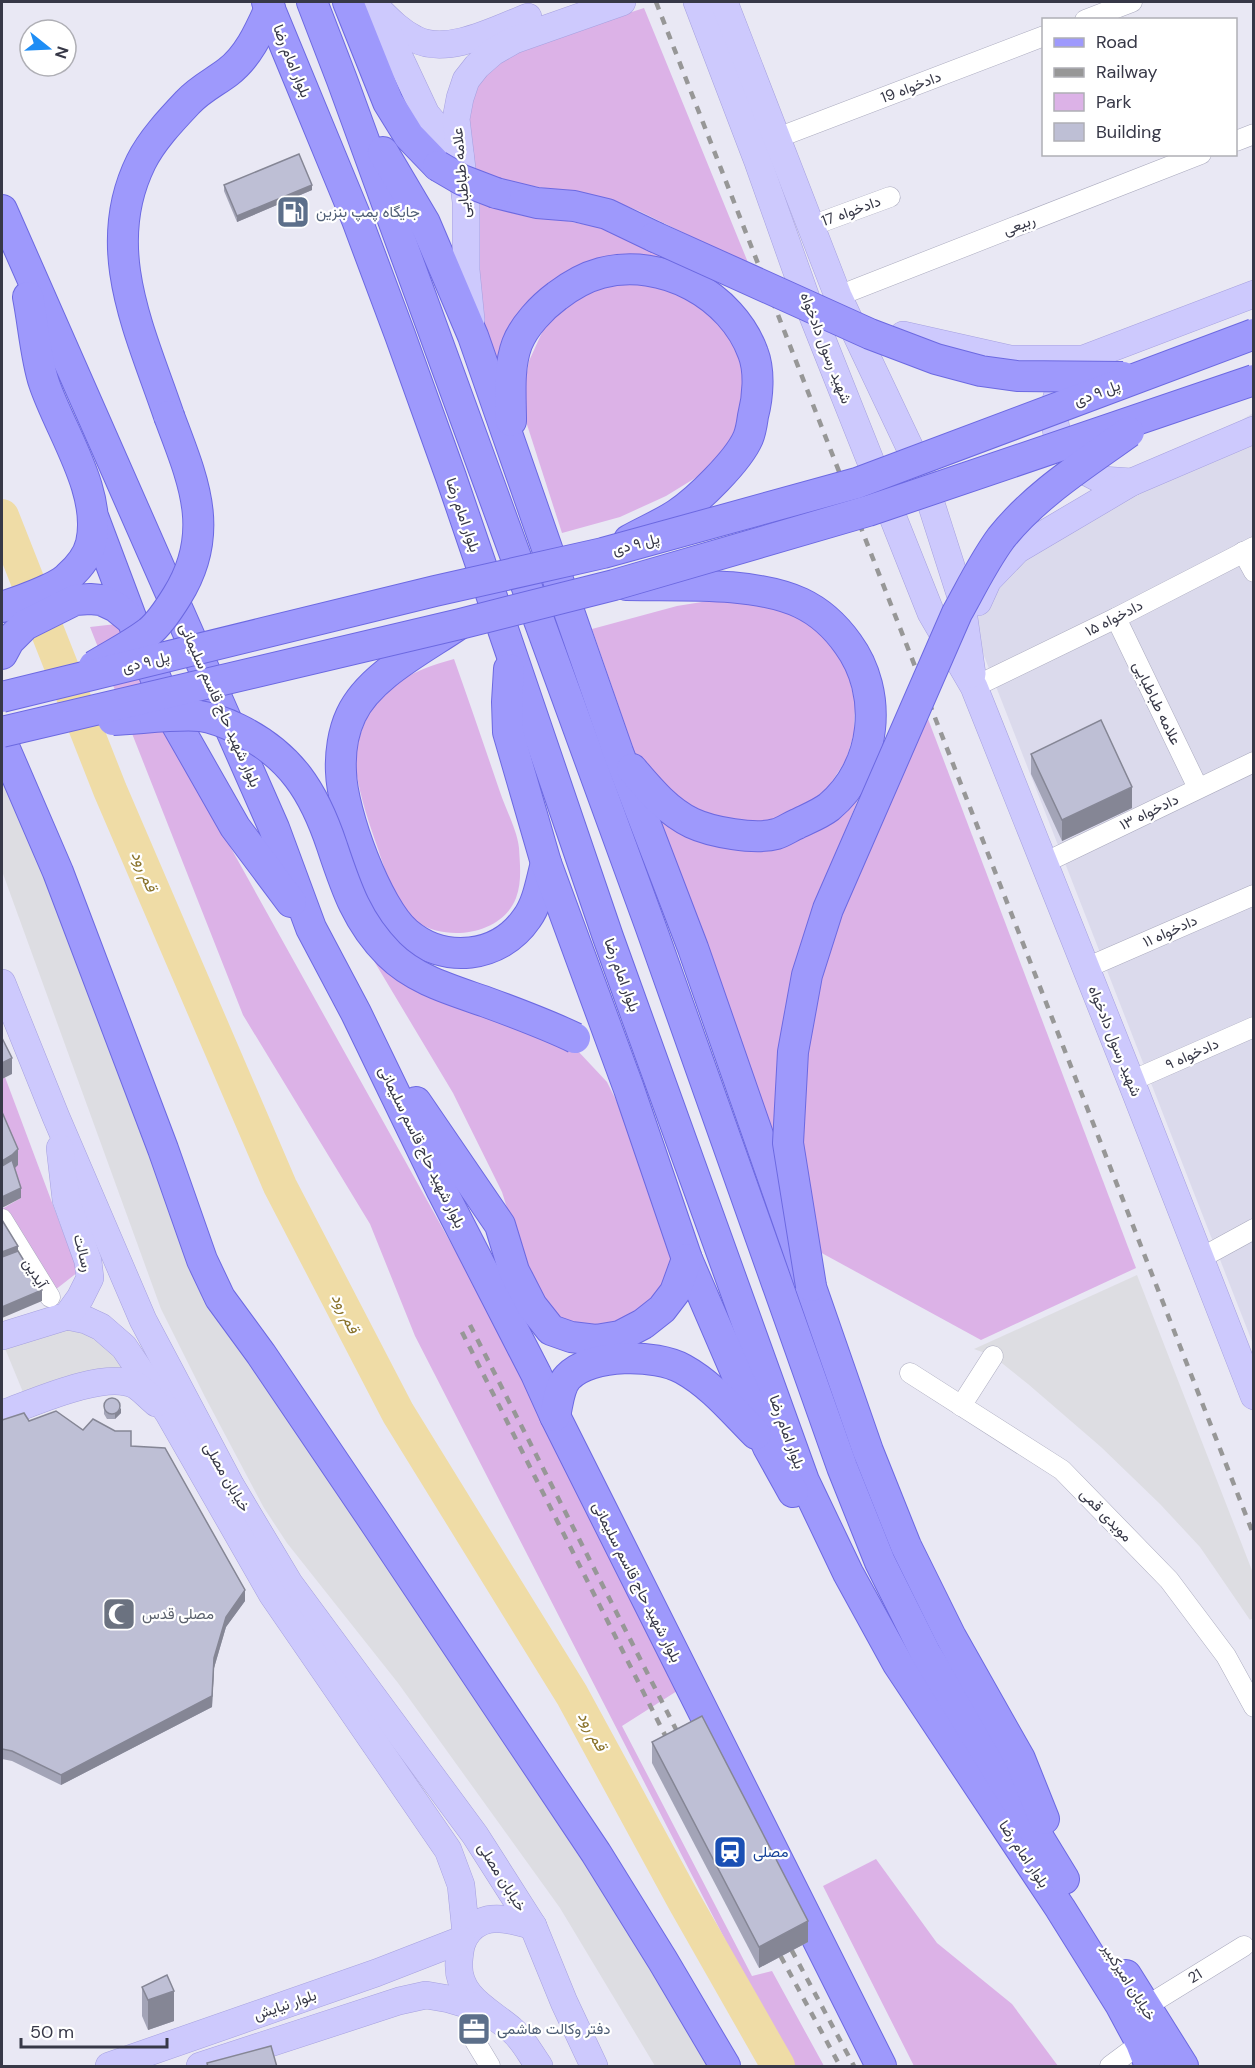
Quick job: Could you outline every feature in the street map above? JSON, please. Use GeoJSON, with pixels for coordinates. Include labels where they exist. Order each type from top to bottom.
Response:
{"type":"FeatureCollection","features":[{"type":"Feature","properties":{"kind":"main road","name":"بلوار امام رضا"},"geometry":{"type":"LineString","coordinates":[[312,2],[650,925],[842,1467],[880,1562],[925,1652],[1068,1902]]}},
{"type":"Feature","properties":{"kind":"main road"},"geometry":{"type":"LineString","coordinates":[[366,3],[388,102],[409,136],[449,160],[462,180],[496,194],[537,203],[574,206],[607,214],[870,334],[936,359],[981,371],[1017,376],[1141,377]]}},
{"type":"Feature","properties":{"kind":"main road","name":"بلوار امام رضا"},"geometry":{"type":"LineString","coordinates":[[269,5],[357,220],[392,314],[451,477],[608,937],[804,1481],[848,1573],[898,1664],[1068,1902]]}},
{"type":"Feature","properties":{"kind":"main road"},"geometry":{"type":"LineString","coordinates":[[71,681],[150,632],[186,582],[197,551],[199,517],[193,481],[133,310],[124,277],[121,244],[125,208],[131,184],[142,160],[170,121],[196,94],[230,71],[246,53],[269,5]]}},
{"type":"Feature","properties":{"kind":"main road"},"geometry":{"type":"LineString","coordinates":[[342,80],[425,223],[473,336],[618,752],[693,948],[868,1451],[906,1546],[951,1637],[1020,1759],[1068,1902]]}},
{"type":"Feature","properties":{"kind":"main road","name":"بلوار شهید حاج قاسم سلیمانی"},"geometry":{"type":"LineString","coordinates":[[2,210],[274,828],[311,928],[356,1013],[442,1191],[536,1374],[881,2067]]}},
{"type":"Feature","properties":{"kind":"main road"},"geometry":{"type":"LineString","coordinates":[[20,250],[43,381],[84,480],[94,519],[169,711],[235,827],[311,928]]}},
{"type":"Feature","properties":{"kind":"main road"},"geometry":{"type":"LineString","coordinates":[[512,448],[510,374],[517,343],[540,309],[568,288],[601,273],[630,270],[667,274],[696,286],[737,323],[754,354],[759,395],[748,438],[724,471],[678,513],[603,554]]}},
{"type":"Feature","properties":{"kind":"main road","name":"پل ۹ دی"},"geometry":{"type":"LineString","coordinates":[[2,697],[435,591],[603,554],[857,483],[1254,334]]}},
{"type":"Feature","properties":{"kind":"main road"},"geometry":{"type":"LineString","coordinates":[[725,2067],[596,1853],[280,1382],[220,1298],[202,1260],[163,1149],[58,872],[2,738],[44,723],[614,585],[868,511],[1254,380]]}},
{"type":"Feature","properties":{"kind":"main road"},"geometry":{"type":"LineString","coordinates":[[812,1286],[788,1143],[793,1052],[807,975],[828,909],[957,614],[982,568],[1002,538],[1034,504],[1056,485],[1155,414]]}},
{"type":"Feature","properties":{"kind":"main road"},"geometry":{"type":"LineString","coordinates":[[2,654],[9,641],[15,611],[71,590],[91,544],[94,519]]}},
{"type":"Feature","properties":{"kind":"main road"},"geometry":{"type":"LineString","coordinates":[[614,585],[721,586],[771,593],[800,603],[823,616],[842,635],[859,659],[868,684],[871,711],[869,738],[862,763],[849,786],[828,808],[776,834],[745,835],[717,831],[693,824],[677,814],[650,790],[618,752]]}},
{"type":"Feature","properties":{"kind":"main road"},"geometry":{"type":"LineString","coordinates":[[71,590],[116,607],[132,620]]}},
{"type":"Feature","properties":{"kind":"main road"},"geometry":{"type":"LineString","coordinates":[[460,624],[394,668],[369,689],[351,714],[343,739],[341,772],[345,799],[367,870],[387,911],[407,933],[433,949],[455,954],[478,952],[497,945],[512,934],[527,918],[537,895],[546,863]]}},
{"type":"Feature","properties":{"kind":"main road"},"geometry":{"type":"LineString","coordinates":[[510,654],[508,732],[546,863],[629,1089],[687,1259],[768,1447],[800,1506],[848,1573]]}},
{"type":"Feature","properties":{"kind":"main road"},"geometry":{"type":"LineString","coordinates":[[44,723],[200,716],[224,722],[257,738],[280,755],[300,777],[326,827],[349,898],[364,924],[389,954],[406,968],[437,984],[551,1026],[575,1038],[605,1061],[629,1089]]}},
{"type":"Feature","properties":{"kind":"main road"},"geometry":{"type":"LineString","coordinates":[[356,1013],[500,1225],[514,1271],[532,1306],[551,1330],[571,1337],[596,1340],[620,1336],[643,1324],[662,1309],[675,1292],[687,1259]]}},
{"type":"Feature","properties":{"kind":"main road"},"geometry":{"type":"LineString","coordinates":[[555,1416],[566,1378],[575,1371],[597,1362],[621,1358],[649,1359],[681,1368],[712,1389],[768,1447]]}},
{"type":"Feature","properties":{"kind":"main road","name":"خیابان امیرکبیر"},"geometry":{"type":"LineString","coordinates":[[1068,1902],[1145,2007],[1183,2067]]}},
{"type":"Feature","properties":{"kind":"main road","name":"خیابان امیرکبیر"},"geometry":{"type":"LineString","coordinates":[[1068,1902],[1146,2055]]}},
{"type":"Feature","properties":{"kind":"street"},"geometry":{"type":"LineString","coordinates":[[366,3],[417,41],[436,45],[458,43],[571,2]]}},
{"type":"Feature","properties":{"kind":"street","name":"علامه طباطبایی"},"geometry":{"type":"LineString","coordinates":[[473,336],[466,270],[466,202],[449,160],[460,98],[466,80],[493,52],[514,40],[622,2]]}},
{"type":"Feature","properties":{"kind":"street","name":"شهید رسول دادخواه"},"geometry":{"type":"LineString","coordinates":[[696,2],[758,162],[810,309],[931,613],[974,687],[1254,1396]]}},
{"type":"Feature","properties":{"kind":"street","name":"شهید رسول دادخواه"},"geometry":{"type":"LineString","coordinates":[[724,2],[843,307],[920,469],[961,597],[974,687]]}},
{"type":"Feature","properties":{"kind":"street"},"geometry":{"type":"LineString","coordinates":[[1090,18],[1132,2]]}},
{"type":"Feature","properties":{"kind":"street","name":"دادخواه 19"},"geometry":{"type":"LineString","coordinates":[[780,145],[1042,37]]}},
{"type":"Feature","properties":{"kind":"street"},"geometry":{"type":"LineString","coordinates":[[1237,141],[1254,134]]}},
{"type":"Feature","properties":{"kind":"street"},"geometry":{"type":"LineString","coordinates":[[758,162],[780,145]]}},
{"type":"Feature","properties":{"kind":"street","name":"ربیعی"},"geometry":{"type":"LineString","coordinates":[[843,307],[1196,156]]}},
{"type":"Feature","properties":{"kind":"street","name":"دادخواه 17"},"geometry":{"type":"LineString","coordinates":[[811,226],[890,197]]}},
{"type":"Feature","properties":{"kind":"street"},"geometry":{"type":"LineString","coordinates":[[843,307],[913,339],[1010,359],[1083,359],[1254,294]]}},
{"type":"Feature","properties":{"kind":"street"},"geometry":{"type":"LineString","coordinates":[[1083,359],[1062,381],[1053,410],[1058,441],[1075,466],[1084,471],[1102,480],[1132,482]]}},
{"type":"Feature","properties":{"kind":"street"},"geometry":{"type":"LineString","coordinates":[[974,687],[977,605],[988,580],[1017,550],[1132,482],[1254,430]]}},
{"type":"Feature","properties":{"kind":"street"},"geometry":{"type":"LineString","coordinates":[[1248,550],[1254,572]]}},
{"type":"Feature","properties":{"kind":"street","name":"دادخواه ۱۵"},"geometry":{"type":"LineString","coordinates":[[974,687],[1248,550]]}},
{"type":"Feature","properties":{"kind":"street","name":"علامه طباطبایی"},"geometry":{"type":"LineString","coordinates":[[1116,618],[1198,788]]}},
{"type":"Feature","properties":{"kind":"street","name":"دادخواه ۱۳"},"geometry":{"type":"LineString","coordinates":[[1044,863],[1254,762]]}},
{"type":"Feature","properties":{"kind":"street","name":"دادخواه ۱۱"},"geometry":{"type":"LineString","coordinates":[[1086,968],[1254,895]]}},
{"type":"Feature","properties":{"kind":"street","name":"خیابان مصلی"},"geometry":{"type":"LineString","coordinates":[[4,997],[143,1320],[231,1486],[289,1582],[475,1835],[533,1926],[568,2012],[594,2067]]}},
{"type":"Feature","properties":{"kind":"street","name":"دادخواه ۹"},"geometry":{"type":"LineString","coordinates":[[1131,1081],[1254,1027]]}},
{"type":"Feature","properties":{"kind":"street","name":"رسالت"},"geometry":{"type":"LineString","coordinates":[[56,1118],[66,1200],[88,1261],[90,1278],[80,1298],[59,1311]]}},
{"type":"Feature","properties":{"kind":"street","name":"آیدین"},"geometry":{"type":"LineString","coordinates":[[2,1219],[59,1311]]}},
{"type":"Feature","properties":{"kind":"street"},"geometry":{"type":"LineString","coordinates":[[1199,1259],[1254,1229]]}},
{"type":"Feature","properties":{"kind":"street"},"geometry":{"type":"LineString","coordinates":[[2,1336],[59,1311]]}},
{"type":"Feature","properties":{"kind":"street","name":"خیابان مصلی"},"geometry":{"type":"LineString","coordinates":[[59,1311],[101,1327],[124,1347],[169,1414],[272,1594],[448,1850],[461,1885],[464,1937],[458,1967],[469,1995],[483,2009]]}},
{"type":"Feature","properties":{"kind":"street"},"geometry":{"type":"LineString","coordinates":[[961,1406],[993,1356]]}},
{"type":"Feature","properties":{"kind":"street","name":"مویدی قمی"},"geometry":{"type":"LineString","coordinates":[[910,1373],[1062,1470],[1169,1580],[1226,1656],[1254,1707]]}},
{"type":"Feature","properties":{"kind":"street"},"geometry":{"type":"LineString","coordinates":[[2,1414],[87,1384],[112,1380],[135,1385],[169,1414]]}},
{"type":"Feature","properties":{"kind":"street"},"geometry":{"type":"LineString","coordinates":[[420,1957],[438,1937],[451,1916],[461,1885]]}},
{"type":"Feature","properties":{"kind":"street","name":"بلوار نیایش"},"geometry":{"type":"LineString","coordinates":[[109,2067],[420,1957],[464,1937],[474,1925],[487,1919],[505,1918],[533,1926]]}},
{"type":"Feature","properties":{"kind":"street","name":"21"},"geometry":{"type":"LineString","coordinates":[[1145,2007],[1244,1946]]}},
{"type":"Feature","properties":{"kind":"street"},"geometry":{"type":"LineString","coordinates":[[201,2066],[399,2001],[426,1995],[483,2009],[514,2031],[539,2067]]}},
{"type":"Feature","properties":{"kind":"street"},"geometry":{"type":"LineString","coordinates":[[476,2041],[490,2067]]}},
{"type":"Feature","properties":{"kind":"street"},"geometry":{"type":"LineString","coordinates":[[1110,2067],[1146,2055]]}},
{"type":"Feature","properties":{"kind":"shaded area"},"geometry":{"type":"Polygon","coordinates":[[[1253,413],[1253,1344],[961,597],[1253,413]]]}},
{"type":"Feature","properties":{"kind":"shaded area"},"geometry":{"type":"Polygon","coordinates":[[[2,768],[187,1239],[588,1856],[715,2066],[655,2066],[560,1908],[398,1683],[287,1543],[264,1508],[161,1309],[2,871],[2,768]]]}},
{"type":"Feature","properties":{"kind":"shaded area"},"geometry":{"type":"Polygon","coordinates":[[[1137,1275],[1253,1573],[1253,1618],[1250,1620],[1200,1547],[1160,1504],[1101,1447],[1028,1384],[993,1356],[974,1349],[1137,1275]]]}},
{"type":"Feature","properties":{"kind":"shaded area"},"geometry":{"type":"Polygon","coordinates":[[[72,1328],[91,1331],[139,1380],[25,1397],[4,1346],[72,1328]]]}},
{"type":"Feature","properties":{"kind":"green space"},"geometry":{"type":"Polygon","coordinates":[[[644,8],[749,265],[639,211],[606,198],[508,182],[476,172],[466,122],[476,83],[516,50],[644,8]]]}},
{"type":"Feature","properties":{"kind":"green space"},"geometry":{"type":"Polygon","coordinates":[[[478,203],[520,215],[597,227],[629,239],[661,255],[659,261],[595,264],[497,373],[480,303],[478,203]]]}},
{"type":"Feature","properties":{"kind":"green space"},"geometry":{"type":"Polygon","coordinates":[[[603,284],[633,284],[668,288],[689,296],[734,339],[743,361],[747,392],[731,444],[705,472],[666,496],[620,517],[562,533],[521,406],[529,361],[544,328],[574,298],[603,284]]]}},
{"type":"Feature","properties":{"kind":"green space"},"geometry":{"type":"Polygon","coordinates":[[[708,601],[770,606],[794,616],[815,629],[832,645],[848,673],[855,703],[854,733],[846,760],[829,786],[806,806],[773,820],[745,824],[685,807],[655,781],[634,751],[592,629],[677,606],[708,601]]]}},
{"type":"Feature","properties":{"kind":"green space"},"geometry":{"type":"Polygon","coordinates":[[[125,623],[168,735],[487,1308],[677,1691],[622,1726],[752,1976],[772,1971],[824,2066],[790,2066],[415,1336],[370,1224],[243,1015],[90,627],[125,623]]]}},
{"type":"Feature","properties":{"kind":"green space"},"geometry":{"type":"Polygon","coordinates":[[[454,659],[516,834],[520,867],[518,892],[509,910],[487,927],[459,933],[431,929],[418,923],[398,900],[384,868],[368,820],[356,765],[362,730],[377,702],[410,675],[454,659]]]}},
{"type":"Feature","properties":{"kind":"green space"},"geometry":{"type":"Polygon","coordinates":[[[925,711],[1136,1268],[981,1340],[818,1251],[802,1135],[805,1053],[816,990],[843,903],[925,711]]]}},
{"type":"Feature","properties":{"kind":"green space"},"geometry":{"type":"Polygon","coordinates":[[[861,792],[801,946],[785,1008],[776,1093],[777,1152],[646,805],[728,848],[861,792]]]}},
{"type":"Feature","properties":{"kind":"green space"},"geometry":{"type":"Polygon","coordinates":[[[374,961],[404,983],[577,1050],[607,1082],[626,1120],[671,1249],[670,1271],[662,1294],[620,1327],[559,1324],[525,1265],[502,1192],[453,1093],[374,961]]]}},
{"type":"Feature","properties":{"kind":"green space"},"geometry":{"type":"Polygon","coordinates":[[[5,1077],[78,1272],[55,1290],[2,1209],[21,1198],[2,1128],[2,1078],[5,1077]]]}},
{"type":"Feature","properties":{"kind":"green space"},"geometry":{"type":"Polygon","coordinates":[[[876,1859],[937,1943],[1012,2004],[1058,2066],[914,2066],[823,1886],[876,1859]]]}},
{"type":"Feature","properties":{"kind":"building"},"geometry":{"type":"Polygon","coordinates":[[[299,154],[312,185],[237,216],[224,185],[299,154]]]}},
{"type":"Feature","properties":{"kind":"building"},"geometry":{"type":"Polygon","coordinates":[[[1101,720],[1132,787],[1062,820],[1031,754],[1101,720]]]}},
{"type":"Feature","properties":{"kind":"building"},"geometry":{"type":"Polygon","coordinates":[[[2,1038],[12,1058],[2,1063],[2,1038]]]}},
{"type":"Feature","properties":{"kind":"building"},"geometry":{"type":"Polygon","coordinates":[[[2,1112],[18,1149],[2,1161],[2,1112]]]}},
{"type":"Feature","properties":{"kind":"building"},"geometry":{"type":"Polygon","coordinates":[[[12,1160],[21,1188],[2,1197],[2,1166],[12,1160]]]}},
{"type":"Feature","properties":{"kind":"building"},"geometry":{"type":"Polygon","coordinates":[[[2,1220],[18,1246],[2,1252],[2,1220]]]}},
{"type":"Feature","properties":{"kind":"building"},"geometry":{"type":"Polygon","coordinates":[[[18,1251],[42,1290],[2,1307],[2,1257],[18,1251]]]}},
{"type":"Feature","properties":{"kind":"building"},"geometry":{"type":"Polygon","coordinates":[[[109,1398],[115,1398],[120,1406],[118,1412],[109,1414],[104,1409],[104,1403],[109,1398]]]}},
{"type":"Feature","properties":{"kind":"building","name":"مصلی قدس"},"geometry":{"type":"Polygon","coordinates":[[[56,1411],[83,1430],[93,1419],[115,1431],[131,1431],[131,1446],[165,1448],[245,1590],[226,1617],[214,1658],[212,1696],[61,1775],[12,1751],[2,1749],[2,1420],[24,1413],[29,1421],[56,1411]]]}},
{"type":"Feature","properties":{"kind":"building","name":"مصلی"},"geometry":{"type":"Polygon","coordinates":[[[702,1716],[808,1921],[759,1947],[652,1742],[702,1716]]]}},
{"type":"Feature","properties":{"kind":"building"},"geometry":{"type":"Polygon","coordinates":[[[167,1975],[174,1991],[148,2000],[142,1987],[167,1975]]]}},
{"type":"Feature","properties":{"kind":"building"},"geometry":{"type":"Polygon","coordinates":[[[271,2046],[277,2067],[208,2067],[207,2063],[271,2046]]]}},
{"type":"Feature","properties":{"kind":"waterway","name":"قم رود"},"geometry":{"type":"LineString","coordinates":[[2,516],[110,790],[280,1186],[398,1413],[572,1695],[684,1901],[778,2066]]}},
{"type":"Feature","properties":{"kind":"railway"},"geometry":{"type":"LineString","coordinates":[[656,2],[1254,1536]]}},
{"type":"Feature","properties":{"kind":"railway"},"geometry":{"type":"LineString","coordinates":[[470,1325],[684,1745]]}},
{"type":"Feature","properties":{"kind":"railway"},"geometry":{"type":"LineString","coordinates":[[462,1332],[673,1751]]}},
{"type":"Feature","properties":{"kind":"railway"},"geometry":{"type":"LineString","coordinates":[[784,1936],[854,2066]]}},
{"type":"Feature","properties":{"kind":"railway"},"geometry":{"type":"LineString","coordinates":[[773,1942],[840,2066]]}},
{"type":"Feature","properties":{"kind":"place","name":"جایگاه پمپ بنزین"},"geometry":{"type":"Point","coordinates":[293,212]}},
{"type":"Feature","properties":{"kind":"place","name":"مصلی قدس"},"geometry":{"type":"Point","coordinates":[119,1614]}},
{"type":"Feature","properties":{"kind":"place","name":"مصلی"},"geometry":{"type":"Point","coordinates":[730,1852]}},
{"type":"Feature","properties":{"kind":"place","name":"دفتر وکالت هاشمی"},"geometry":{"type":"Point","coordinates":[474,2029]}}]}
